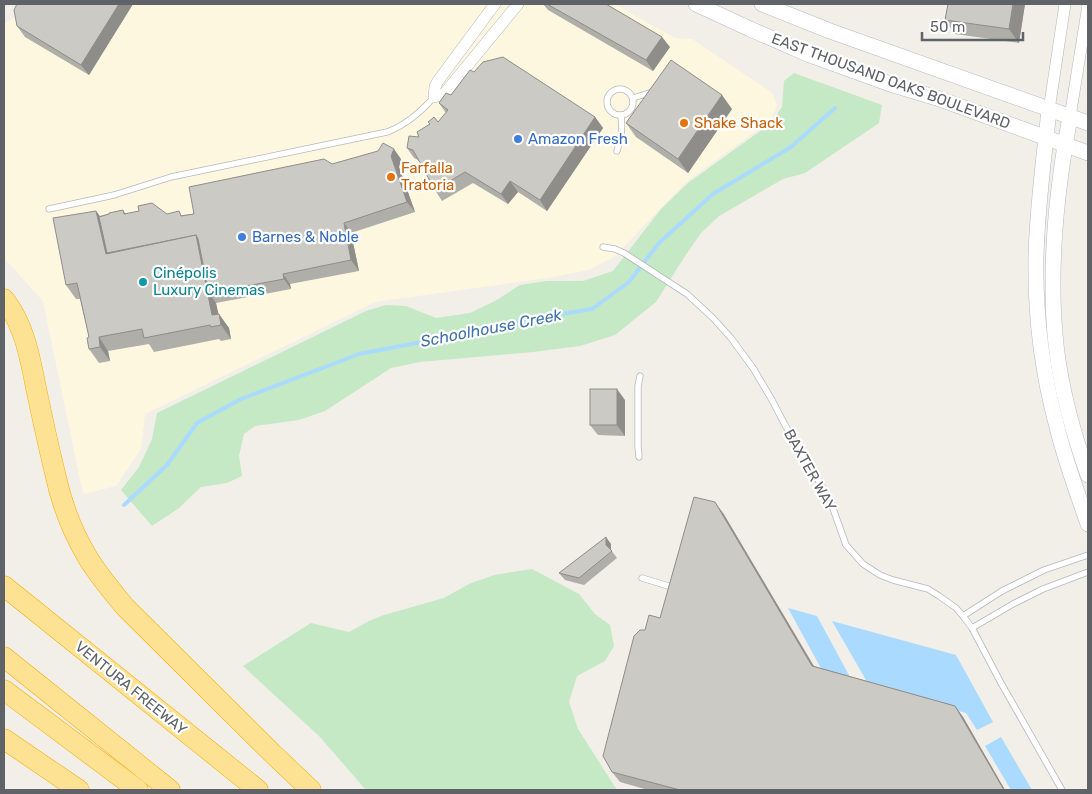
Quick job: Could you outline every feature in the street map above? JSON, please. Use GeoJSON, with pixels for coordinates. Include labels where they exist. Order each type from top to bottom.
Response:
{"type":"FeatureCollection","features":[{"type":"Feature","properties":{"kind":"highway"},"geometry":{"type":"LineString","coordinates":[[4,299],[17,321],[27,346],[55,475],[64,506],[88,557],[103,580],[125,607],[272,753],[312,790]]}},
{"type":"Feature","properties":{"kind":"highway","name":"VENTURA FREEWAY"},"geometry":{"type":"LineString","coordinates":[[4,586],[258,790]]}},
{"type":"Feature","properties":{"kind":"highway"},"geometry":{"type":"LineString","coordinates":[[4,656],[170,790]]}},
{"type":"Feature","properties":{"kind":"highway"},"geometry":{"type":"LineString","coordinates":[[4,690],[138,790]]}},
{"type":"Feature","properties":{"kind":"highway"},"geometry":{"type":"LineString","coordinates":[[4,739],[78,790]]}},
{"type":"Feature","properties":{"kind":"street"},"geometry":{"type":"LineString","coordinates":[[495,4],[438,81],[434,97],[444,94],[518,4]]}},
{"type":"Feature","properties":{"kind":"street","name":"EAST THOUSAND OAKS BOULEVARD"},"geometry":{"type":"LineString","coordinates":[[696,4],[810,55],[890,84],[937,98],[1088,153]]}},
{"type":"Feature","properties":{"kind":"street","name":"EAST THOUSAND OAKS BOULEVARD"},"geometry":{"type":"LineString","coordinates":[[762,4],[830,31],[1088,123]]}},
{"type":"Feature","properties":{"kind":"street"},"geometry":{"type":"LineString","coordinates":[[1065,4],[1049,110],[1041,186],[1036,259],[1038,314],[1046,380],[1056,426],[1088,524]]}},
{"type":"Feature","properties":{"kind":"street"},"geometry":{"type":"LineString","coordinates":[[1088,5],[1064,144],[1054,226],[1054,311],[1059,363],[1067,405],[1088,475]]}},
{"type":"Feature","properties":{"kind":"lane"},"geometry":{"type":"LineString","coordinates":[[633,98],[658,88]]}},
{"type":"Feature","properties":{"kind":"lane"},"geometry":{"type":"LineString","coordinates":[[624,90],[633,98],[633,106],[629,113],[621,116],[613,114],[607,103],[609,95],[614,91],[624,90]]}},
{"type":"Feature","properties":{"kind":"lane"},"geometry":{"type":"LineString","coordinates":[[49,209],[114,195],[171,177],[387,132],[399,127],[422,111],[434,97]]}},
{"type":"Feature","properties":{"kind":"lane"},"geometry":{"type":"LineString","coordinates":[[617,152],[622,137],[621,116]]}},
{"type":"Feature","properties":{"kind":"lane","name":"BAXTER WAY"},"geometry":{"type":"LineString","coordinates":[[603,247],[624,253],[687,294],[731,338],[753,368],[830,500],[846,545],[863,564],[880,575],[928,589],[956,608],[972,628],[1000,683],[1062,790]]}},
{"type":"Feature","properties":{"kind":"lane"},"geometry":{"type":"LineString","coordinates":[[639,457],[638,394],[640,376]]}},
{"type":"Feature","properties":{"kind":"lane"},"geometry":{"type":"LineString","coordinates":[[963,616],[1002,591],[1044,570],[1088,555]]}},
{"type":"Feature","properties":{"kind":"lane"},"geometry":{"type":"LineString","coordinates":[[972,628],[1043,589],[1088,572]]}},
{"type":"Feature","properties":{"kind":"lane"},"geometry":{"type":"LineString","coordinates":[[642,578],[679,589]]}},
{"type":"Feature","properties":{"kind":"shaded area"},"geometry":{"type":"Polygon","coordinates":[[[23,4],[614,4],[675,38],[692,39],[772,93],[777,105],[770,121],[686,182],[614,257],[588,270],[548,278],[375,302],[145,414],[141,449],[116,486],[83,494],[43,301],[4,258],[4,24],[15,17],[23,4]]]}},
{"type":"Feature","properties":{"kind":"green space"},"geometry":{"type":"Polygon","coordinates":[[[794,73],[882,105],[879,123],[805,173],[783,179],[719,216],[701,233],[656,302],[615,335],[580,346],[420,362],[391,368],[325,411],[299,420],[255,426],[244,434],[239,456],[242,476],[227,483],[201,487],[179,508],[152,526],[121,490],[139,467],[152,439],[157,413],[366,311],[386,305],[406,306],[436,318],[470,313],[495,301],[520,285],[547,281],[583,281],[613,271],[661,209],[688,183],[770,124],[782,107],[784,81],[794,73]]]}},
{"type":"Feature","properties":{"kind":"green space"},"geometry":{"type":"Polygon","coordinates":[[[532,569],[579,594],[595,614],[610,625],[614,646],[605,661],[577,676],[569,702],[578,729],[617,790],[366,790],[320,737],[243,666],[311,623],[349,632],[384,615],[444,598],[469,584],[494,575],[532,569]]]}},
{"type":"Feature","properties":{"kind":"water"},"geometry":{"type":"Polygon","coordinates":[[[788,608],[817,616],[851,679],[823,672],[788,608]]]}},
{"type":"Feature","properties":{"kind":"water"},"geometry":{"type":"Polygon","coordinates":[[[832,621],[956,655],[993,722],[977,730],[966,713],[870,687],[832,621]]]}},
{"type":"Feature","properties":{"kind":"water"},"geometry":{"type":"Polygon","coordinates":[[[1001,737],[1032,790],[1011,790],[985,746],[1001,737]]]}},
{"type":"Feature","properties":{"kind":"building"},"geometry":{"type":"Polygon","coordinates":[[[17,4],[119,4],[81,65],[17,26],[14,10],[17,4]]]}},
{"type":"Feature","properties":{"kind":"building"},"geometry":{"type":"Polygon","coordinates":[[[547,4],[606,4],[662,37],[646,60],[547,4]]]}},
{"type":"Feature","properties":{"kind":"building"},"geometry":{"type":"Polygon","coordinates":[[[948,4],[1013,4],[1009,29],[945,20],[948,4]]]}},
{"type":"Feature","properties":{"kind":"building","name":"Amazon Fresh"},"geometry":{"type":"Polygon","coordinates":[[[503,57],[595,117],[540,200],[510,181],[501,194],[465,172],[435,190],[413,150],[407,148],[409,136],[419,137],[417,132],[430,124],[428,122],[434,117],[438,122],[448,110],[439,103],[446,93],[451,95],[470,70],[474,72],[483,62],[503,57]]]}},
{"type":"Feature","properties":{"kind":"building","name":"Shake Shack"},"geometry":{"type":"Polygon","coordinates":[[[671,60],[722,95],[678,159],[626,123],[671,60]]]}},
{"type":"Feature","properties":{"kind":"building"},"geometry":{"type":"Polygon","coordinates":[[[383,143],[394,149],[391,156],[407,202],[344,223],[351,260],[283,274],[284,279],[209,293],[196,235],[107,253],[99,217],[109,213],[123,210],[124,214],[139,211],[138,206],[152,203],[167,214],[179,211],[181,216],[194,214],[189,187],[324,159],[332,164],[378,151],[383,143]]]}},
{"type":"Feature","properties":{"kind":"building","name":"Cinépolis Luxury Cinemas"},"geometry":{"type":"Polygon","coordinates":[[[96,211],[106,254],[196,235],[212,315],[219,314],[221,325],[211,327],[210,325],[144,338],[142,329],[99,337],[100,347],[89,349],[87,338],[89,337],[77,283],[66,285],[53,218],[96,211]]]}},
{"type":"Feature","properties":{"kind":"building"},"geometry":{"type":"Polygon","coordinates":[[[590,389],[617,389],[617,425],[590,425],[590,389]]]}},
{"type":"Feature","properties":{"kind":"building"},"geometry":{"type":"Polygon","coordinates":[[[694,497],[715,502],[812,666],[955,706],[1004,790],[680,790],[612,772],[603,756],[634,636],[640,630],[645,630],[649,615],[660,618],[694,497]]]}},
{"type":"Feature","properties":{"kind":"building"},"geometry":{"type":"Polygon","coordinates":[[[606,537],[606,545],[612,551],[579,578],[559,573],[606,537]]]}},
{"type":"Feature","properties":{"kind":"waterway","name":"Schoolhouse Creek"},"geometry":{"type":"LineString","coordinates":[[124,505],[167,465],[197,423],[241,399],[359,354],[520,321],[592,309],[629,282],[659,243],[713,194],[791,147],[835,108]]}},
{"type":"Feature","properties":{"kind":"place","name":"Shake Shack"},"geometry":{"type":"Point","coordinates":[684,123]}},
{"type":"Feature","properties":{"kind":"place","name":"Amazon Fresh"},"geometry":{"type":"Point","coordinates":[518,139]}},
{"type":"Feature","properties":{"kind":"place","name":"Farfalla Tratoria"},"geometry":{"type":"Point","coordinates":[391,177]}},
{"type":"Feature","properties":{"kind":"place","name":"Barnes & Noble"},"geometry":{"type":"Point","coordinates":[242,237]}},
{"type":"Feature","properties":{"kind":"place","name":"Cinépolis Luxury Cinemas"},"geometry":{"type":"Point","coordinates":[143,282]}}]}
